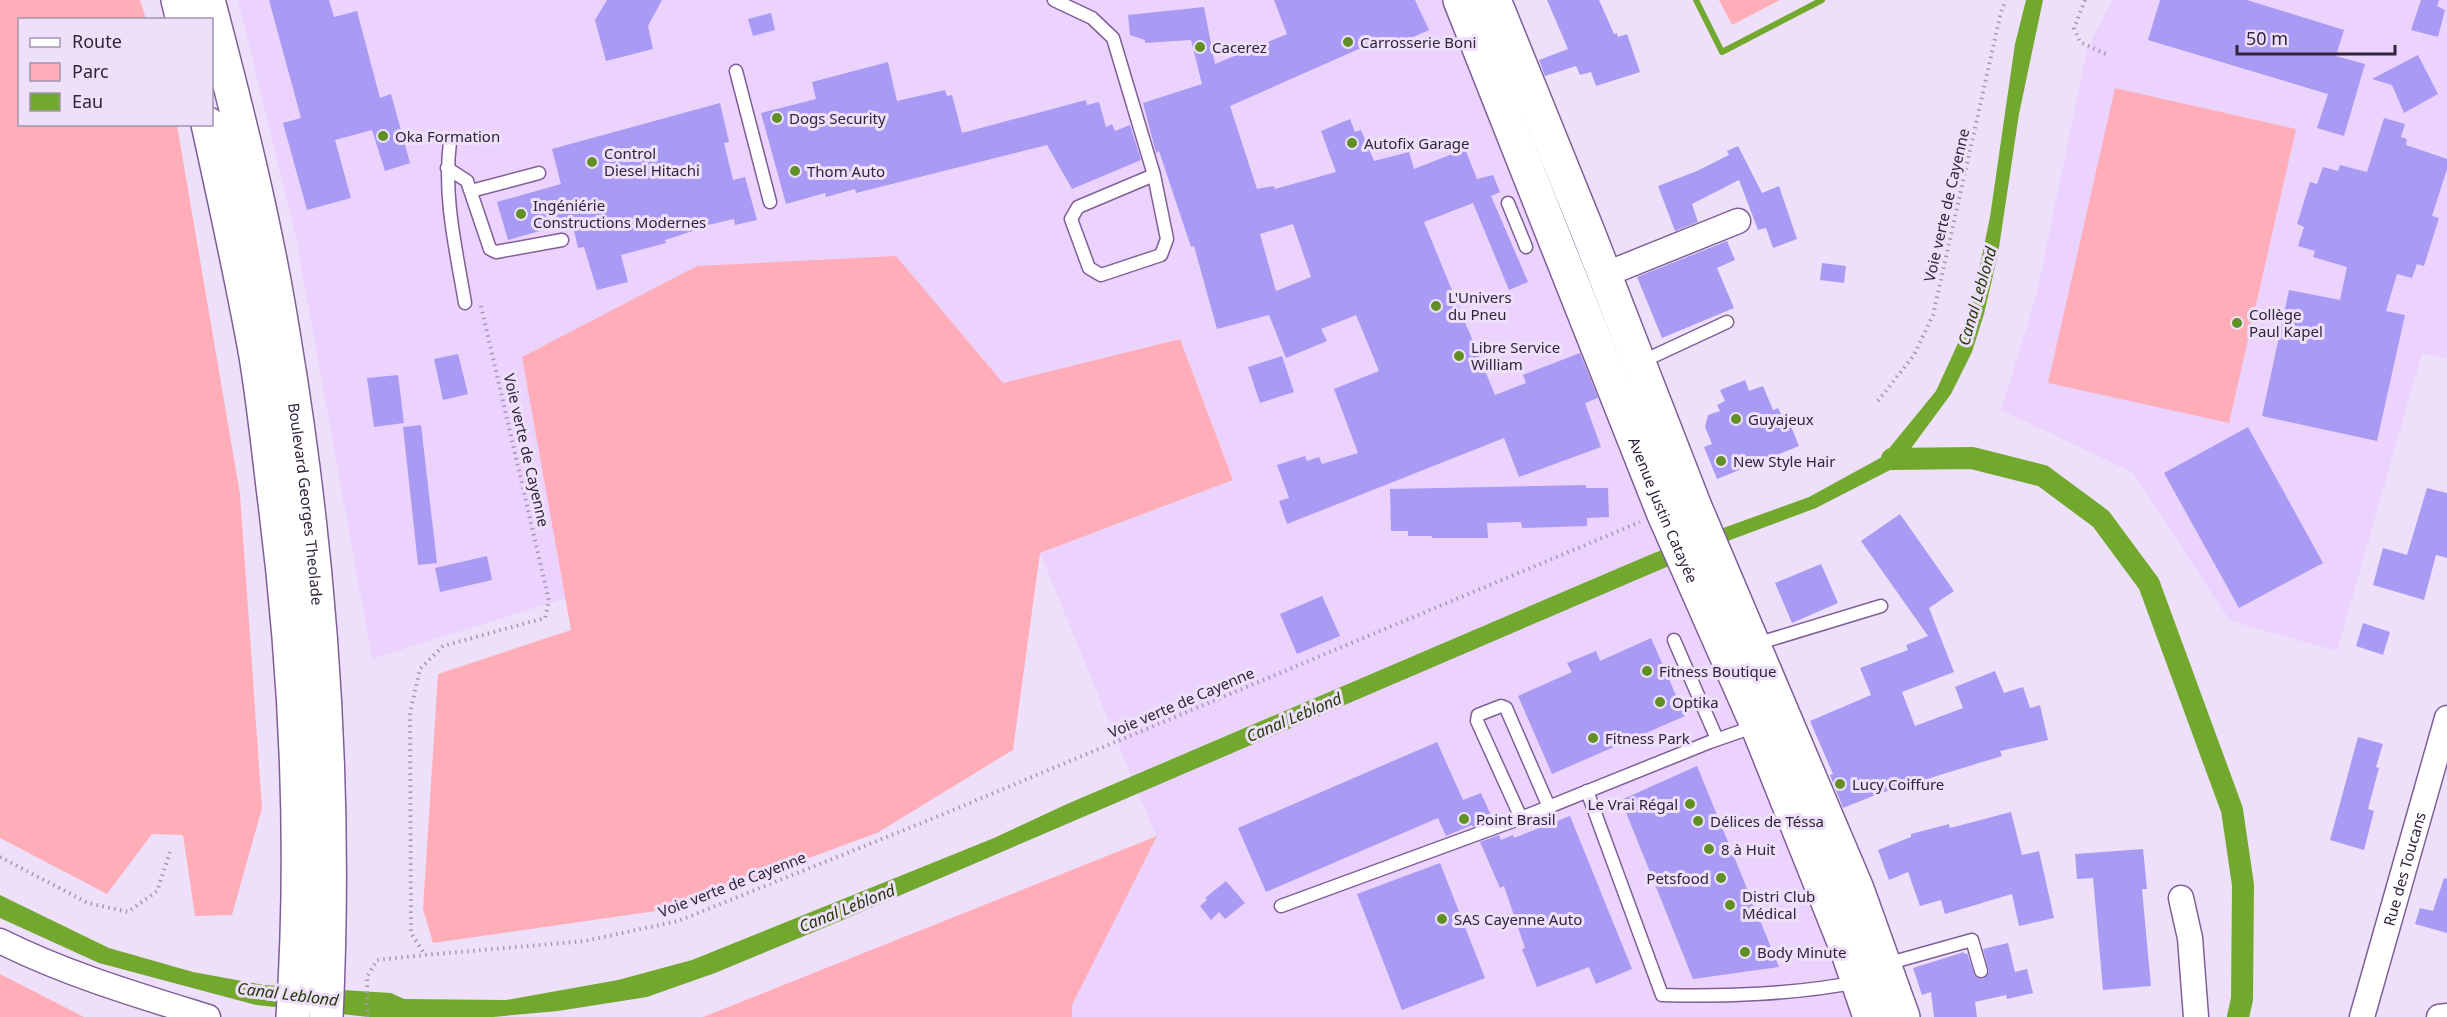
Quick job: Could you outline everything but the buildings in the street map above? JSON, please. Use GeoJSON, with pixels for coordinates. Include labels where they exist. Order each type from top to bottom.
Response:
{"type":"FeatureCollection","features":[{"type":"Feature","properties":{"kind":"main road"},"geometry":{"type":"LineString","coordinates":[[178,0],[182,18]]}},
{"type":"Feature","properties":{"kind":"main road","name":"Boulevard Georges Theolade"},"geometry":{"type":"LineString","coordinates":[[208,0],[213,18]]}},
{"type":"Feature","properties":{"kind":"main road","name":"Avenue Justin Catayée"},"geometry":{"type":"LineString","coordinates":[[1460,0],[1705,571],[1757,725],[1873,973],[1903,1017]]}},
{"type":"Feature","properties":{"kind":"main road","name":"Avenue Justin Catayée"},"geometry":{"type":"LineString","coordinates":[[1494,0],[1638,364],[1681,513]]}},
{"type":"Feature","properties":{"kind":"main road","name":"Boulevard Georges Theolade"},"geometry":{"type":"LineString","coordinates":[[213,19],[239,119],[265,235],[283,332],[310,519],[327,717],[329,954],[326,1017]]}},
{"type":"Feature","properties":{"kind":"main road","name":"Boulevard Georges Theolade"},"geometry":{"type":"LineString","coordinates":[[208,126],[256,357],[284,571],[294,684],[298,808],[297,950],[293,1017]]}},
{"type":"Feature","properties":{"kind":"main road","name":"Avenue Justin Catayée"},"geometry":{"type":"LineString","coordinates":[[1705,571],[1755,645],[1825,811],[1873,973],[1870,1017]]}},
{"type":"Feature","properties":{"kind":"street"},"geometry":{"type":"LineString","coordinates":[[1604,275],[1738,221]]}},
{"type":"Feature","properties":{"kind":"street","name":"Rue des Toucans"},"geometry":{"type":"LineString","coordinates":[[2362,1017],[2447,718]]}},
{"type":"Feature","properties":{"kind":"street"},"geometry":{"type":"LineString","coordinates":[[2181,898],[2190,938],[2196,1017]]}},
{"type":"Feature","properties":{"kind":"street"},"geometry":{"type":"LineString","coordinates":[[0,941],[100,983],[208,1017]]}},
{"type":"Feature","properties":{"kind":"street"},"geometry":{"type":"LineString","coordinates":[[2439,1017],[2447,1016]]}},
{"type":"Feature","properties":{"kind":"lane"},"geometry":{"type":"LineString","coordinates":[[1054,0],[1092,18],[1113,38],[1154,175],[1167,239],[1161,255],[1101,275],[1089,268],[1071,219],[1078,207],[1154,175]]}},
{"type":"Feature","properties":{"kind":"lane"},"geometry":{"type":"LineString","coordinates":[[736,71],[770,202]]}},
{"type":"Feature","properties":{"kind":"lane"},"geometry":{"type":"LineString","coordinates":[[450,142],[447,168],[448,201],[465,303]]}},
{"type":"Feature","properties":{"kind":"lane"},"geometry":{"type":"LineString","coordinates":[[447,168],[466,181],[490,249],[496,252],[562,240]]}},
{"type":"Feature","properties":{"kind":"lane"},"geometry":{"type":"LineString","coordinates":[[471,191],[538,173]]}},
{"type":"Feature","properties":{"kind":"lane"},"geometry":{"type":"LineString","coordinates":[[1508,203],[1527,247]]}},
{"type":"Feature","properties":{"kind":"lane"},"geometry":{"type":"LineString","coordinates":[[1638,364],[1727,322]]}},
{"type":"Feature","properties":{"kind":"lane"},"geometry":{"type":"LineString","coordinates":[[1755,645],[1881,606]]}},
{"type":"Feature","properties":{"kind":"lane"},"geometry":{"type":"LineString","coordinates":[[1674,640],[1717,739]]}},
{"type":"Feature","properties":{"kind":"lane"},"geometry":{"type":"LineString","coordinates":[[1521,818],[1477,721],[1478,715],[1501,706],[1506,708],[1549,807]]}},
{"type":"Feature","properties":{"kind":"lane"},"geometry":{"type":"LineString","coordinates":[[1281,906],[1521,818],[1757,725]]}},
{"type":"Feature","properties":{"kind":"lane"},"geometry":{"type":"LineString","coordinates":[[1587,792],[1662,995],[1712,996],[1811,988],[1873,973],[1972,939],[1975,942],[1981,970]]}},
{"type":"Feature","properties":{"kind":"path","name":"Voie verte de Cayenne"},"geometry":{"type":"LineString","coordinates":[[1878,401],[1914,355],[1933,315],[2006,0]]}},
{"type":"Feature","properties":{"kind":"path"},"geometry":{"type":"LineString","coordinates":[[2085,0],[2074,28],[2079,42],[2106,54]]}},
{"type":"Feature","properties":{"kind":"path","name":"Voie verte de Cayenne"},"geometry":{"type":"LineString","coordinates":[[480,300],[549,601],[545,618],[443,646],[420,669],[410,713],[411,933],[425,955],[585,941],[678,921],[945,814],[1628,528]]}},
{"type":"Feature","properties":{"kind":"path"},"geometry":{"type":"LineString","coordinates":[[0,857],[88,903],[128,912],[157,891],[170,852]]}},
{"type":"Feature","properties":{"kind":"path"},"geometry":{"type":"LineString","coordinates":[[367,1017],[367,978],[377,960],[425,955]]}},
{"type":"Feature","properties":{"kind":"shaded area"},"geometry":{"type":"Polygon","coordinates":[[[238,0],[1443,0],[1857,1017],[1072,1017],[1072,1005],[1156,836],[1040,553],[1233,480],[1180,339],[1002,383],[895,256],[522,357],[566,598],[372,659],[296,238],[238,0]]]}},
{"type":"Feature","properties":{"kind":"shaded area","name":"Collège Paul Kapel"},"geometry":{"type":"Polygon","coordinates":[[[2112,0],[2447,0],[2447,359],[2422,353],[2337,651],[2230,621],[2132,472],[2001,410],[2037,293],[2087,49],[2112,0]]]}},
{"type":"Feature","properties":{"kind":"green space"},"geometry":{"type":"Polygon","coordinates":[[[0,0],[140,0],[146,18],[18,18],[18,126],[177,126],[240,494],[262,808],[232,915],[195,916],[183,835],[152,834],[107,894],[0,838],[0,0]]]}},
{"type":"Feature","properties":{"kind":"green space"},"geometry":{"type":"Polygon","coordinates":[[[1719,0],[1780,0],[1732,25],[1719,0]]]}},
{"type":"Feature","properties":{"kind":"green space"},"geometry":{"type":"Polygon","coordinates":[[[2115,88],[2296,129],[2229,423],[2048,383],[2115,88]]]}},
{"type":"Feature","properties":{"kind":"green space"},"geometry":{"type":"Polygon","coordinates":[[[896,256],[1003,383],[1180,339],[1233,480],[1040,553],[1013,750],[877,833],[670,909],[433,943],[423,909],[438,674],[571,630],[522,357],[697,266],[896,256]]]}},
{"type":"Feature","properties":{"kind":"green space"},"geometry":{"type":"Polygon","coordinates":[[[1157,836],[1072,1005],[1072,1017],[703,1017],[1157,836]]]}},
{"type":"Feature","properties":{"kind":"green space"},"geometry":{"type":"Polygon","coordinates":[[[0,974],[84,1017],[0,1017],[0,974]]]}},
{"type":"Feature","properties":{"kind":"water","name":"Canal Leblond"},"geometry":{"type":"Polygon","coordinates":[[[2026,0],[2043,0],[2019,114],[1998,254],[1984,314],[1972,352],[1951,394],[1898,466],[1816,508],[1725,542],[838,922],[715,973],[647,997],[558,1011],[493,1017],[369,1017],[256,1005],[99,963],[0,918],[0,895],[109,948],[193,972],[264,985],[391,993],[404,999],[506,1000],[618,980],[692,960],[994,838],[1067,804],[1654,553],[1809,497],[1882,457],[1936,391],[1969,319],[1990,217],[2015,44],[2026,0]]]}},
{"type":"Feature","properties":{"kind":"waterway"},"geometry":{"type":"LineString","coordinates":[[1696,0],[1722,52],[1822,0]]}},
{"type":"Feature","properties":{"kind":"waterway"},"geometry":{"type":"LineString","coordinates":[[1892,459],[1972,458],[2043,476],[2101,519],[2149,584],[2232,810],[2243,885],[2242,999],[2238,1017]]}},
{"type":"Feature","properties":{"kind":"place","name":"Carrosserie Boni"},"geometry":{"type":"Point","coordinates":[1348,42]}},
{"type":"Feature","properties":{"kind":"place","name":"Cacerez"},"geometry":{"type":"Point","coordinates":[1200,47]}},
{"type":"Feature","properties":{"kind":"place","name":"Dogs Security"},"geometry":{"type":"Point","coordinates":[777,118]}},
{"type":"Feature","properties":{"kind":"place","name":"Oka Formation"},"geometry":{"type":"Point","coordinates":[383,136]}},
{"type":"Feature","properties":{"kind":"place","name":"Autofix Garage"},"geometry":{"type":"Point","coordinates":[1352,143]}},
{"type":"Feature","properties":{"kind":"place","name":"Control Diesel Hitachi"},"geometry":{"type":"Point","coordinates":[592,162]}},
{"type":"Feature","properties":{"kind":"place","name":"Thom Auto"},"geometry":{"type":"Point","coordinates":[795,171]}},
{"type":"Feature","properties":{"kind":"place","name":"Ingéniérie Constructions Modernes"},"geometry":{"type":"Point","coordinates":[521,214]}},
{"type":"Feature","properties":{"kind":"place","name":"L'Univers du Pneu"},"geometry":{"type":"Point","coordinates":[1436,306]}},
{"type":"Feature","properties":{"kind":"place","name":"Collège Paul Kapel"},"geometry":{"type":"Point","coordinates":[2237,323]}},
{"type":"Feature","properties":{"kind":"place","name":"Libre Service William"},"geometry":{"type":"Point","coordinates":[1459,356]}},
{"type":"Feature","properties":{"kind":"place","name":"Guyajeux"},"geometry":{"type":"Point","coordinates":[1736,419]}},
{"type":"Feature","properties":{"kind":"place","name":"New Style Hair"},"geometry":{"type":"Point","coordinates":[1721,461]}},
{"type":"Feature","properties":{"kind":"place","name":"Fitness Boutique"},"geometry":{"type":"Point","coordinates":[1647,671]}},
{"type":"Feature","properties":{"kind":"place","name":"Optika"},"geometry":{"type":"Point","coordinates":[1660,702]}},
{"type":"Feature","properties":{"kind":"place","name":"Fitness Park"},"geometry":{"type":"Point","coordinates":[1593,738]}},
{"type":"Feature","properties":{"kind":"place","name":"Lucy Coiffure"},"geometry":{"type":"Point","coordinates":[1840,784]}},
{"type":"Feature","properties":{"kind":"place","name":"Le Vrai Régal"},"geometry":{"type":"Point","coordinates":[1690,804]}},
{"type":"Feature","properties":{"kind":"place","name":"Point Brasil"},"geometry":{"type":"Point","coordinates":[1464,819]}},
{"type":"Feature","properties":{"kind":"place","name":"Délices de Téssa"},"geometry":{"type":"Point","coordinates":[1698,821]}},
{"type":"Feature","properties":{"kind":"place","name":"8 à Huit"},"geometry":{"type":"Point","coordinates":[1709,849]}},
{"type":"Feature","properties":{"kind":"place","name":"Petsfood"},"geometry":{"type":"Point","coordinates":[1721,878]}},
{"type":"Feature","properties":{"kind":"place","name":"Distri Club Médical"},"geometry":{"type":"Point","coordinates":[1730,905]}},
{"type":"Feature","properties":{"kind":"place","name":"SAS Cayenne Auto"},"geometry":{"type":"Point","coordinates":[1442,919]}},
{"type":"Feature","properties":{"kind":"place","name":"Body Minute"},"geometry":{"type":"Point","coordinates":[1745,952]}}]}
